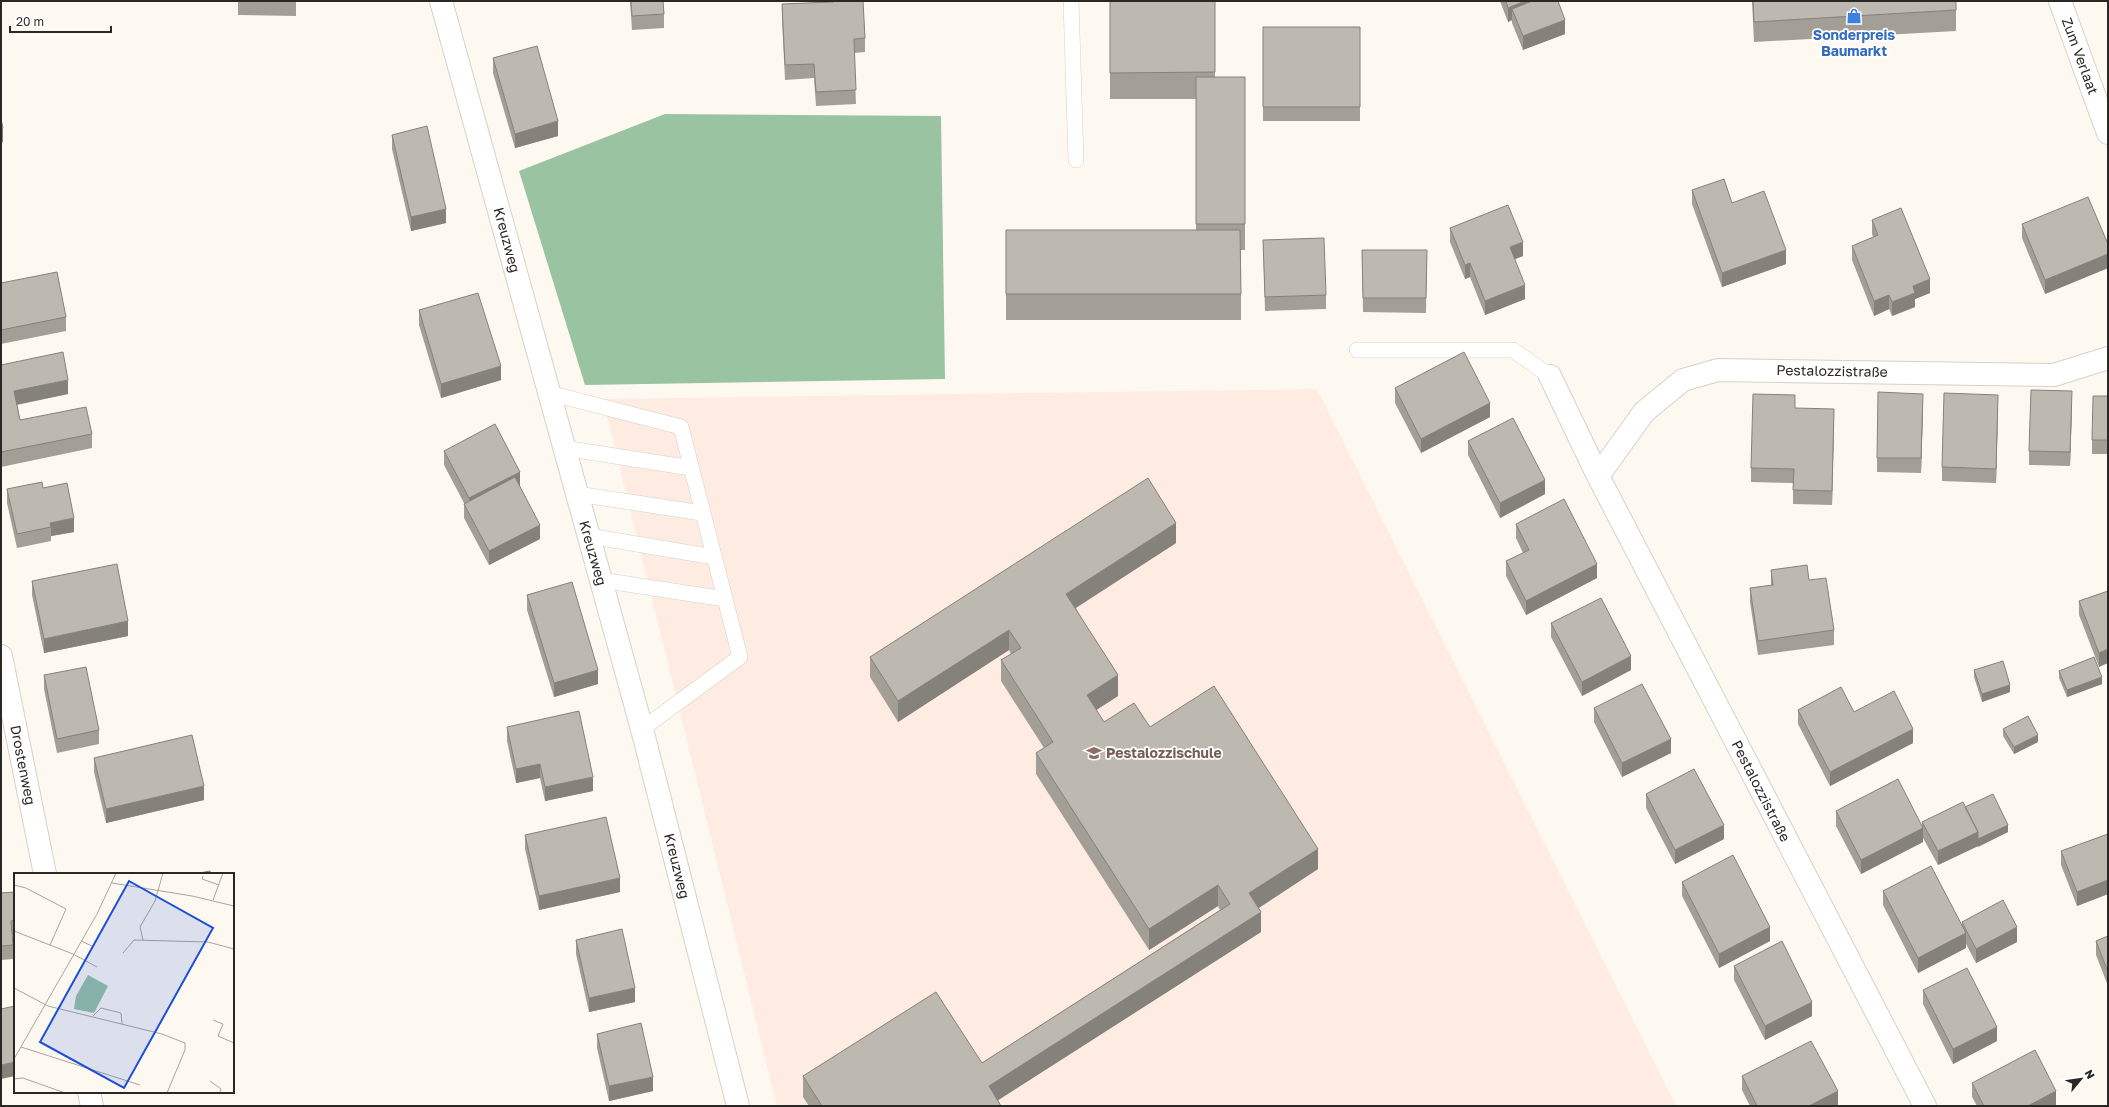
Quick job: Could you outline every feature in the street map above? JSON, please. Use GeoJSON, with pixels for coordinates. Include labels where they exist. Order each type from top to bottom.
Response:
{"type":"FeatureCollection","features":[{"type":"Feature","properties":{"kind":"street","name":"Kreuzweg"},"geometry":{"type":"LineString","coordinates":[[441,1],[642,729],[738,1106]]}},
{"type":"Feature","properties":{"kind":"street","name":"Zum Verlaat"},"geometry":{"type":"LineString","coordinates":[[2060,1],[2108,134]]}},
{"type":"Feature","properties":{"kind":"street","name":"Pestalozzistraße"},"geometry":{"type":"LineString","coordinates":[[1598,476],[1644,412],[1683,380],[1718,370],[2054,375],[2108,358]]}},
{"type":"Feature","properties":{"kind":"street","name":"Pestalozzistraße"},"geometry":{"type":"LineString","coordinates":[[1550,376],[1598,476],[1925,1106]]}},
{"type":"Feature","properties":{"kind":"street","name":"Drostenweg"},"geometry":{"type":"LineString","coordinates":[[1,656],[45,873]]}},
{"type":"Feature","properties":{"kind":"street"},"geometry":{"type":"LineString","coordinates":[[89,1093],[92,1106]]}},
{"type":"Feature","properties":{"kind":"lane"},"geometry":{"type":"LineString","coordinates":[[1071,1],[1076,160]]}},
{"type":"Feature","properties":{"kind":"lane"},"geometry":{"type":"LineString","coordinates":[[1357,350],[1513,350],[1550,376]]}},
{"type":"Feature","properties":{"kind":"lane"},"geometry":{"type":"LineString","coordinates":[[549,393],[681,427],[740,657],[642,729]]}},
{"type":"Feature","properties":{"kind":"lane"},"geometry":{"type":"LineString","coordinates":[[564,448],[691,468]]}},
{"type":"Feature","properties":{"kind":"lane"},"geometry":{"type":"LineString","coordinates":[[577,494],[702,513]]}},
{"type":"Feature","properties":{"kind":"lane"},"geometry":{"type":"LineString","coordinates":[[588,536],[714,557]]}},
{"type":"Feature","properties":{"kind":"lane"},"geometry":{"type":"LineString","coordinates":[[601,580],[725,600]]}},
{"type":"Feature","properties":{"kind":"shaded area","name":"Pestalozzischule"},"geometry":{"type":"Polygon","coordinates":[[[1317,389],[1676,1106],[777,1106],[603,399],[1317,389]]]}},
{"type":"Feature","properties":{"kind":"green space"},"geometry":{"type":"Polygon","coordinates":[[[665,114],[941,116],[945,379],[585,385],[519,171],[665,114]]]}},
{"type":"Feature","properties":{"kind":"building"},"geometry":{"type":"Polygon","coordinates":[[[631,1],[663,1],[664,14],[632,16],[631,1]]]}},
{"type":"Feature","properties":{"kind":"building"},"geometry":{"type":"Polygon","coordinates":[[[863,1],[865,38],[854,39],[856,90],[816,92],[814,64],[785,65],[782,4],[863,1]]]}},
{"type":"Feature","properties":{"kind":"building"},"geometry":{"type":"Polygon","coordinates":[[[1110,1],[1215,1],[1215,72],[1110,73],[1110,1]]]}},
{"type":"Feature","properties":{"kind":"building"},"geometry":{"type":"Polygon","coordinates":[[[1506,1],[1525,1],[1508,8],[1506,1]]]}},
{"type":"Feature","properties":{"kind":"building"},"geometry":{"type":"Polygon","coordinates":[[[1532,1],[1558,1],[1565,20],[1523,36],[1512,9],[1532,1]]]}},
{"type":"Feature","properties":{"kind":"building"},"geometry":{"type":"Polygon","coordinates":[[[1753,1],[1956,1],[1956,10],[1754,22],[1753,1]]]}},
{"type":"Feature","properties":{"kind":"building"},"geometry":{"type":"Polygon","coordinates":[[[1263,27],[1360,27],[1360,107],[1263,107],[1263,27]]]}},
{"type":"Feature","properties":{"kind":"building"},"geometry":{"type":"Polygon","coordinates":[[[537,46],[558,121],[515,134],[493,58],[537,46]]]}},
{"type":"Feature","properties":{"kind":"building"},"geometry":{"type":"Polygon","coordinates":[[[1196,77],[1245,77],[1245,224],[1196,224],[1196,77]]]}},
{"type":"Feature","properties":{"kind":"building"},"geometry":{"type":"Polygon","coordinates":[[[427,126],[446,209],[411,217],[392,135],[427,126]]]}},
{"type":"Feature","properties":{"kind":"building"},"geometry":{"type":"Polygon","coordinates":[[[1724,179],[1732,203],[1764,191],[1786,250],[1722,273],[1692,190],[1724,179]]]}},
{"type":"Feature","properties":{"kind":"building"},"geometry":{"type":"Polygon","coordinates":[[[2088,197],[2108,244],[2108,254],[2045,280],[2022,224],[2088,197]]]}},
{"type":"Feature","properties":{"kind":"building"},"geometry":{"type":"Polygon","coordinates":[[[1508,205],[1523,242],[1510,247],[1525,285],[1485,301],[1470,263],[1465,265],[1450,228],[1508,205]]]}},
{"type":"Feature","properties":{"kind":"building"},"geometry":{"type":"Polygon","coordinates":[[[1901,208],[1930,279],[1913,286],[1915,293],[1892,302],[1889,295],[1874,301],[1852,246],[1878,235],[1872,220],[1901,208]]]}},
{"type":"Feature","properties":{"kind":"building"},"geometry":{"type":"Polygon","coordinates":[[[1006,230],[1240,230],[1241,294],[1006,294],[1006,230]]]}},
{"type":"Feature","properties":{"kind":"building"},"geometry":{"type":"Polygon","coordinates":[[[1324,238],[1326,295],[1265,297],[1263,240],[1324,238]]]}},
{"type":"Feature","properties":{"kind":"building"},"geometry":{"type":"Polygon","coordinates":[[[1362,250],[1427,250],[1426,298],[1363,298],[1362,250]]]}},
{"type":"Feature","properties":{"kind":"building"},"geometry":{"type":"Polygon","coordinates":[[[57,272],[66,317],[1,330],[1,283],[57,272]]]}},
{"type":"Feature","properties":{"kind":"building"},"geometry":{"type":"Polygon","coordinates":[[[478,293],[501,366],[441,384],[419,310],[478,293]]]}},
{"type":"Feature","properties":{"kind":"building"},"geometry":{"type":"Polygon","coordinates":[[[63,352],[68,380],[14,391],[20,420],[86,407],[92,434],[1,452],[1,365],[63,352]]]}},
{"type":"Feature","properties":{"kind":"building"},"geometry":{"type":"Polygon","coordinates":[[[1464,352],[1490,403],[1421,439],[1395,388],[1464,352]]]}},
{"type":"Feature","properties":{"kind":"building"},"geometry":{"type":"Polygon","coordinates":[[[2031,390],[2072,391],[2070,452],[2029,451],[2031,390]]]}},
{"type":"Feature","properties":{"kind":"building"},"geometry":{"type":"Polygon","coordinates":[[[1878,392],[1923,394],[1921,458],[1877,458],[1878,392]]]}},
{"type":"Feature","properties":{"kind":"building"},"geometry":{"type":"Polygon","coordinates":[[[1944,393],[1998,395],[1996,469],[1942,467],[1944,393]]]}},
{"type":"Feature","properties":{"kind":"building"},"geometry":{"type":"Polygon","coordinates":[[[1753,394],[1795,395],[1795,408],[1834,409],[1832,491],[1793,490],[1794,469],[1751,468],[1753,394]]]}},
{"type":"Feature","properties":{"kind":"building"},"geometry":{"type":"Polygon","coordinates":[[[2093,396],[2108,396],[2108,440],[2092,440],[2093,396]]]}},
{"type":"Feature","properties":{"kind":"building"},"geometry":{"type":"Polygon","coordinates":[[[1513,418],[1545,480],[1500,503],[1468,441],[1513,418]]]}},
{"type":"Feature","properties":{"kind":"building"},"geometry":{"type":"Polygon","coordinates":[[[495,424],[520,472],[469,498],[444,451],[495,424]]]}},
{"type":"Feature","properties":{"kind":"building"},"geometry":{"type":"Polygon","coordinates":[[[515,477],[540,525],[489,551],[464,504],[515,477]]]}},
{"type":"Feature","properties":{"kind":"building"},"geometry":{"type":"Polygon","coordinates":[[[1148,478],[1176,523],[1066,594],[1118,675],[1087,695],[1104,722],[1134,703],[1150,727],[1214,686],[1318,849],[1249,893],[1261,912],[989,1086],[1001,1106],[822,1106],[803,1076],[936,992],[982,1063],[1230,904],[1218,885],[1149,929],[1036,753],[1053,742],[1001,660],[1021,648],[1009,630],[898,701],[870,657],[1148,478]]]}},
{"type":"Feature","properties":{"kind":"building"},"geometry":{"type":"Polygon","coordinates":[[[42,482],[43,488],[67,483],[74,518],[50,523],[51,527],[17,534],[7,489],[42,482]]]}},
{"type":"Feature","properties":{"kind":"building"},"geometry":{"type":"Polygon","coordinates":[[[1564,499],[1597,564],[1526,601],[1506,561],[1529,550],[1516,524],[1564,499]]]}},
{"type":"Feature","properties":{"kind":"building"},"geometry":{"type":"Polygon","coordinates":[[[117,564],[128,621],[44,639],[32,581],[117,564]]]}},
{"type":"Feature","properties":{"kind":"building"},"geometry":{"type":"Polygon","coordinates":[[[1807,565],[1809,580],[1826,578],[1834,630],[1758,641],[1750,588],[1773,585],[1771,570],[1807,565]]]}},
{"type":"Feature","properties":{"kind":"building"},"geometry":{"type":"Polygon","coordinates":[[[572,582],[598,670],[554,683],[527,595],[572,582]]]}},
{"type":"Feature","properties":{"kind":"building"},"geometry":{"type":"Polygon","coordinates":[[[2108,591],[2108,649],[2099,653],[2079,601],[2108,591]]]}},
{"type":"Feature","properties":{"kind":"building"},"geometry":{"type":"Polygon","coordinates":[[[1601,598],[1631,656],[1582,682],[1551,623],[1601,598]]]}},
{"type":"Feature","properties":{"kind":"building"},"geometry":{"type":"Polygon","coordinates":[[[2094,657],[2102,677],[2067,690],[2059,671],[2094,657]]]}},
{"type":"Feature","properties":{"kind":"building"},"geometry":{"type":"Polygon","coordinates":[[[2003,661],[2010,685],[1982,694],[1974,670],[2003,661]]]}},
{"type":"Feature","properties":{"kind":"building"},"geometry":{"type":"Polygon","coordinates":[[[86,667],[99,730],[57,739],[44,675],[86,667]]]}},
{"type":"Feature","properties":{"kind":"building"},"geometry":{"type":"Polygon","coordinates":[[[1642,684],[1671,739],[1622,763],[1594,708],[1642,684]]]}},
{"type":"Feature","properties":{"kind":"building"},"geometry":{"type":"Polygon","coordinates":[[[1841,687],[1854,712],[1894,691],[1913,729],[1830,772],[1798,710],[1841,687]]]}},
{"type":"Feature","properties":{"kind":"building"},"geometry":{"type":"Polygon","coordinates":[[[579,711],[593,777],[545,787],[540,764],[516,769],[507,727],[579,711]]]}},
{"type":"Feature","properties":{"kind":"building"},"geometry":{"type":"Polygon","coordinates":[[[2028,716],[2038,735],[2014,747],[2003,729],[2028,716]]]}},
{"type":"Feature","properties":{"kind":"building"},"geometry":{"type":"Polygon","coordinates":[[[192,735],[204,786],[106,809],[94,758],[192,735]]]}},
{"type":"Feature","properties":{"kind":"building"},"geometry":{"type":"Polygon","coordinates":[[[1694,769],[1724,825],[1675,850],[1646,794],[1694,769]]]}},
{"type":"Feature","properties":{"kind":"building"},"geometry":{"type":"Polygon","coordinates":[[[1898,779],[1923,828],[1861,860],[1836,811],[1898,779]]]}},
{"type":"Feature","properties":{"kind":"building"},"geometry":{"type":"Polygon","coordinates":[[[1993,794],[2008,825],[1978,839],[1978,832],[1965,807],[1993,794]]]}},
{"type":"Feature","properties":{"kind":"building"},"geometry":{"type":"Polygon","coordinates":[[[1963,802],[1978,832],[1938,851],[1922,822],[1963,802]]]}},
{"type":"Feature","properties":{"kind":"building"},"geometry":{"type":"Polygon","coordinates":[[[606,817],[620,878],[539,896],[525,835],[606,817]]]}},
{"type":"Feature","properties":{"kind":"building"},"geometry":{"type":"Polygon","coordinates":[[[2108,834],[2108,880],[2077,892],[2061,851],[2108,834]]]}},
{"type":"Feature","properties":{"kind":"building"},"geometry":{"type":"Polygon","coordinates":[[[1733,855],[1770,927],[1719,954],[1682,882],[1733,855]]]}},
{"type":"Feature","properties":{"kind":"building"},"geometry":{"type":"Polygon","coordinates":[[[1931,866],[1966,933],[1918,958],[1883,891],[1931,866]]]}},
{"type":"Feature","properties":{"kind":"building"},"geometry":{"type":"Polygon","coordinates":[[[210,871],[211,873],[199,873],[210,871]]]}},
{"type":"Feature","properties":{"kind":"building"},"geometry":{"type":"Polygon","coordinates":[[[14,892],[14,920],[11,921],[13,945],[1,946],[1,893],[14,892]]]}},
{"type":"Feature","properties":{"kind":"building"},"geometry":{"type":"Polygon","coordinates":[[[2003,900],[2017,927],[1976,949],[1962,922],[2003,900]]]}},
{"type":"Feature","properties":{"kind":"building"},"geometry":{"type":"Polygon","coordinates":[[[622,929],[635,988],[589,998],[576,940],[622,929]]]}},
{"type":"Feature","properties":{"kind":"building"},"geometry":{"type":"Polygon","coordinates":[[[2108,936],[2108,972],[2096,941],[2108,936]]]}},
{"type":"Feature","properties":{"kind":"building"},"geometry":{"type":"Polygon","coordinates":[[[1782,941],[1812,1002],[1765,1026],[1734,966],[1782,941]]]}},
{"type":"Feature","properties":{"kind":"building"},"geometry":{"type":"Polygon","coordinates":[[[1967,968],[1997,1027],[1953,1049],[1923,990],[1967,968]]]}},
{"type":"Feature","properties":{"kind":"building"},"geometry":{"type":"Polygon","coordinates":[[[14,1006],[14,1062],[1,1065],[1,1009],[14,1006]]]}},
{"type":"Feature","properties":{"kind":"building"},"geometry":{"type":"Polygon","coordinates":[[[641,1023],[653,1077],[609,1086],[597,1034],[641,1023]]]}},
{"type":"Feature","properties":{"kind":"building"},"geometry":{"type":"Polygon","coordinates":[[[1811,1041],[1838,1091],[1809,1106],[1757,1106],[1742,1076],[1811,1041]]]}},
{"type":"Feature","properties":{"kind":"building"},"geometry":{"type":"Polygon","coordinates":[[[2035,1050],[2056,1091],[2028,1106],[1984,1106],[1972,1083],[2035,1050]]]}},
{"type":"Feature","properties":{"kind":"place","name":"Sonderpreis Baumarkt"},"geometry":{"type":"Point","coordinates":[1854,16]}},
{"type":"Feature","properties":{"kind":"place","name":"Pestalozzischule"},"geometry":{"type":"Point","coordinates":[1094,753]}}]}
